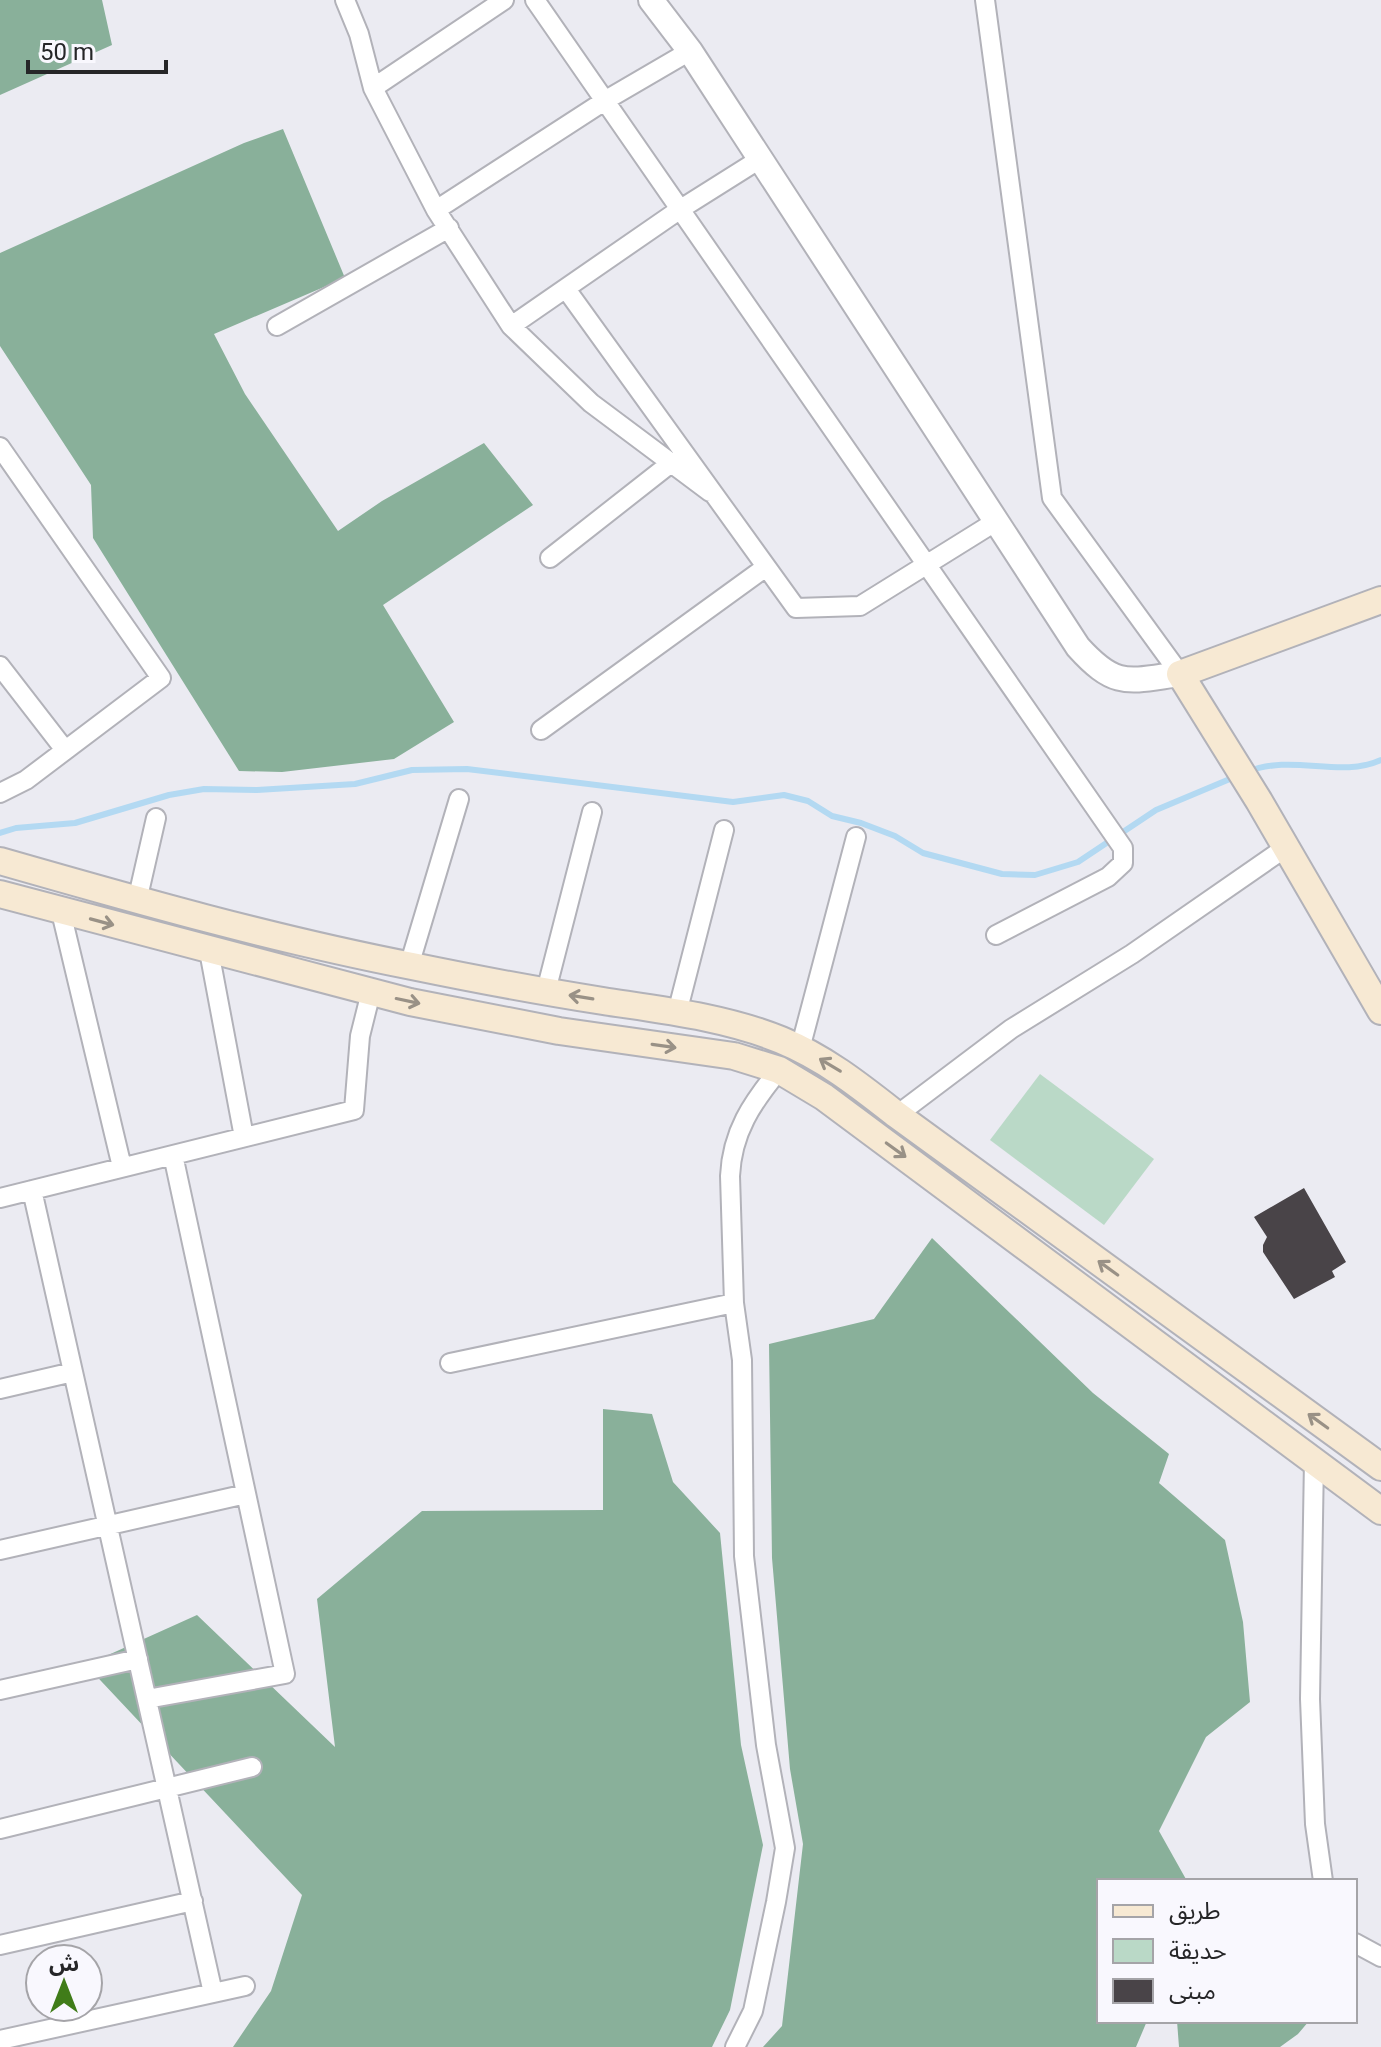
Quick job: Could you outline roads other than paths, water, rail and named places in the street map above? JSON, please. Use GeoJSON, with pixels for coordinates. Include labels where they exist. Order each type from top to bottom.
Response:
{"type":"FeatureCollection","features":[{"type":"Feature","properties":{"kind":"main road"},"geometry":{"type":"LineString","coordinates":[[1381,600],[1180,674],[1259,801],[1381,1011]]}},
{"type":"Feature","properties":{"kind":"main road"},"geometry":{"type":"LineString","coordinates":[[0,861],[137,901],[378,959],[677,1013],[749,1029],[800,1049],[846,1074],[897,1115],[1381,1467]]}},
{"type":"Feature","properties":{"kind":"main road"},"geometry":{"type":"LineString","coordinates":[[0,894],[371,992],[559,1031],[734,1056],[779,1070],[824,1097],[1381,1511]]}},
{"type":"Feature","properties":{"kind":"main road"},"geometry":{"type":"LineString","coordinates":[[371,992],[378,959]]}},
{"type":"Feature","properties":{"kind":"main road"},"geometry":{"type":"LineString","coordinates":[[1159,1344],[1180,1320]]}},
{"type":"Feature","properties":{"kind":"street"},"geometry":{"type":"LineString","coordinates":[[345,0],[359,34],[373,88],[436,210],[511,326],[591,403],[710,492]]}},
{"type":"Feature","properties":{"kind":"street"},"geometry":{"type":"LineString","coordinates":[[373,88],[504,0]]}},
{"type":"Feature","properties":{"kind":"street"},"geometry":{"type":"LineString","coordinates":[[535,0],[1123,848],[1123,863],[1108,877],[996,935]]}},
{"type":"Feature","properties":{"kind":"street"},"geometry":{"type":"LineString","coordinates":[[651,0],[690,51],[1078,647],[1104,673],[1118,680],[1180,674],[1052,498],[985,0]]}},
{"type":"Feature","properties":{"kind":"street"},"geometry":{"type":"LineString","coordinates":[[436,210],[606,100],[690,51]]}},
{"type":"Feature","properties":{"kind":"street"},"geometry":{"type":"LineString","coordinates":[[511,326],[679,210],[760,159]]}},
{"type":"Feature","properties":{"kind":"street"},"geometry":{"type":"LineString","coordinates":[[277,326],[449,228]]}},
{"type":"Feature","properties":{"kind":"street"},"geometry":{"type":"LineString","coordinates":[[566,289],[796,608],[860,606],[995,522]]}},
{"type":"Feature","properties":{"kind":"street"},"geometry":{"type":"LineString","coordinates":[[0,447],[161,678],[26,780],[0,793]]}},
{"type":"Feature","properties":{"kind":"street"},"geometry":{"type":"LineString","coordinates":[[550,558],[671,463]]}},
{"type":"Feature","properties":{"kind":"street"},"geometry":{"type":"LineString","coordinates":[[541,730],[766,567]]}},
{"type":"Feature","properties":{"kind":"street"},"geometry":{"type":"LineString","coordinates":[[0,666],[65,750]]}},
{"type":"Feature","properties":{"kind":"street"},"geometry":{"type":"LineString","coordinates":[[409,966],[459,799]]}},
{"type":"Feature","properties":{"kind":"street"},"geometry":{"type":"LineString","coordinates":[[546,991],[592,812]]}},
{"type":"Feature","properties":{"kind":"street"},"geometry":{"type":"LineString","coordinates":[[137,901],[156,818]]}},
{"type":"Feature","properties":{"kind":"street"},"geometry":{"type":"LineString","coordinates":[[677,1013],[724,830]]}},
{"type":"Feature","properties":{"kind":"street"},"geometry":{"type":"LineString","coordinates":[[800,1049],[856,837]]}},
{"type":"Feature","properties":{"kind":"street"},"geometry":{"type":"LineString","coordinates":[[897,1115],[1011,1029],[1132,954],[1285,848]]}},
{"type":"Feature","properties":{"kind":"street"},"geometry":{"type":"LineString","coordinates":[[61,912],[122,1167]]}},
{"type":"Feature","properties":{"kind":"street"},"geometry":{"type":"LineString","coordinates":[[209,951],[244,1137]]}},
{"type":"Feature","properties":{"kind":"street"},"geometry":{"type":"LineString","coordinates":[[0,1198],[354,1110],[360,1036],[371,992]]}},
{"type":"Feature","properties":{"kind":"street"},"geometry":{"type":"LineString","coordinates":[[735,2047],[753,2011],[785,1848],[766,1745],[744,1556],[742,1360],[734,1303],[731,1155],[741,1123],[779,1070]]}},
{"type":"Feature","properties":{"kind":"street"},"geometry":{"type":"LineString","coordinates":[[147,1699],[285,1674],[173,1155]]}},
{"type":"Feature","properties":{"kind":"street"},"geometry":{"type":"LineString","coordinates":[[32,1190],[213,1993]]}},
{"type":"Feature","properties":{"kind":"street"},"geometry":{"type":"LineString","coordinates":[[450,1363],[734,1303]]}},
{"type":"Feature","properties":{"kind":"street"},"geometry":{"type":"LineString","coordinates":[[0,1389],[73,1372]]}},
{"type":"Feature","properties":{"kind":"street"},"geometry":{"type":"LineString","coordinates":[[1314,1460],[1310,1699],[1315,1824],[1323,1879]]}},
{"type":"Feature","properties":{"kind":"street"},"geometry":{"type":"LineString","coordinates":[[0,1550],[246,1494]]}},
{"type":"Feature","properties":{"kind":"street"},"geometry":{"type":"LineString","coordinates":[[0,1690],[138,1659]]}},
{"type":"Feature","properties":{"kind":"street"},"geometry":{"type":"LineString","coordinates":[[0,1829],[252,1767]]}},
{"type":"Feature","properties":{"kind":"street"},"geometry":{"type":"LineString","coordinates":[[0,1945],[193,1901]]}},
{"type":"Feature","properties":{"kind":"street"},"geometry":{"type":"LineString","coordinates":[[1357,1944],[1381,1957]]}},
{"type":"Feature","properties":{"kind":"street"},"geometry":{"type":"LineString","coordinates":[[0,2040],[245,1986]]}},
{"type":"Feature","properties":{"kind":"street"},"geometry":{"type":"LineString","coordinates":[[59,2027],[63,2047]]}},
{"type":"Feature","properties":{"kind":"waterway"},"geometry":{"type":"LineString","coordinates":[[1247,772],[1281,765],[1349,767],[1381,760]]}},
{"type":"Feature","properties":{"kind":"waterway"},"geometry":{"type":"LineString","coordinates":[[0,833],[16,828],[75,823],[169,795],[204,789],[257,790],[355,784],[412,770],[467,769],[733,802],[784,795],[808,801],[832,816],[895,836],[923,853],[1002,874],[1035,875],[1078,862],[1156,810],[1237,776]]}}]}
